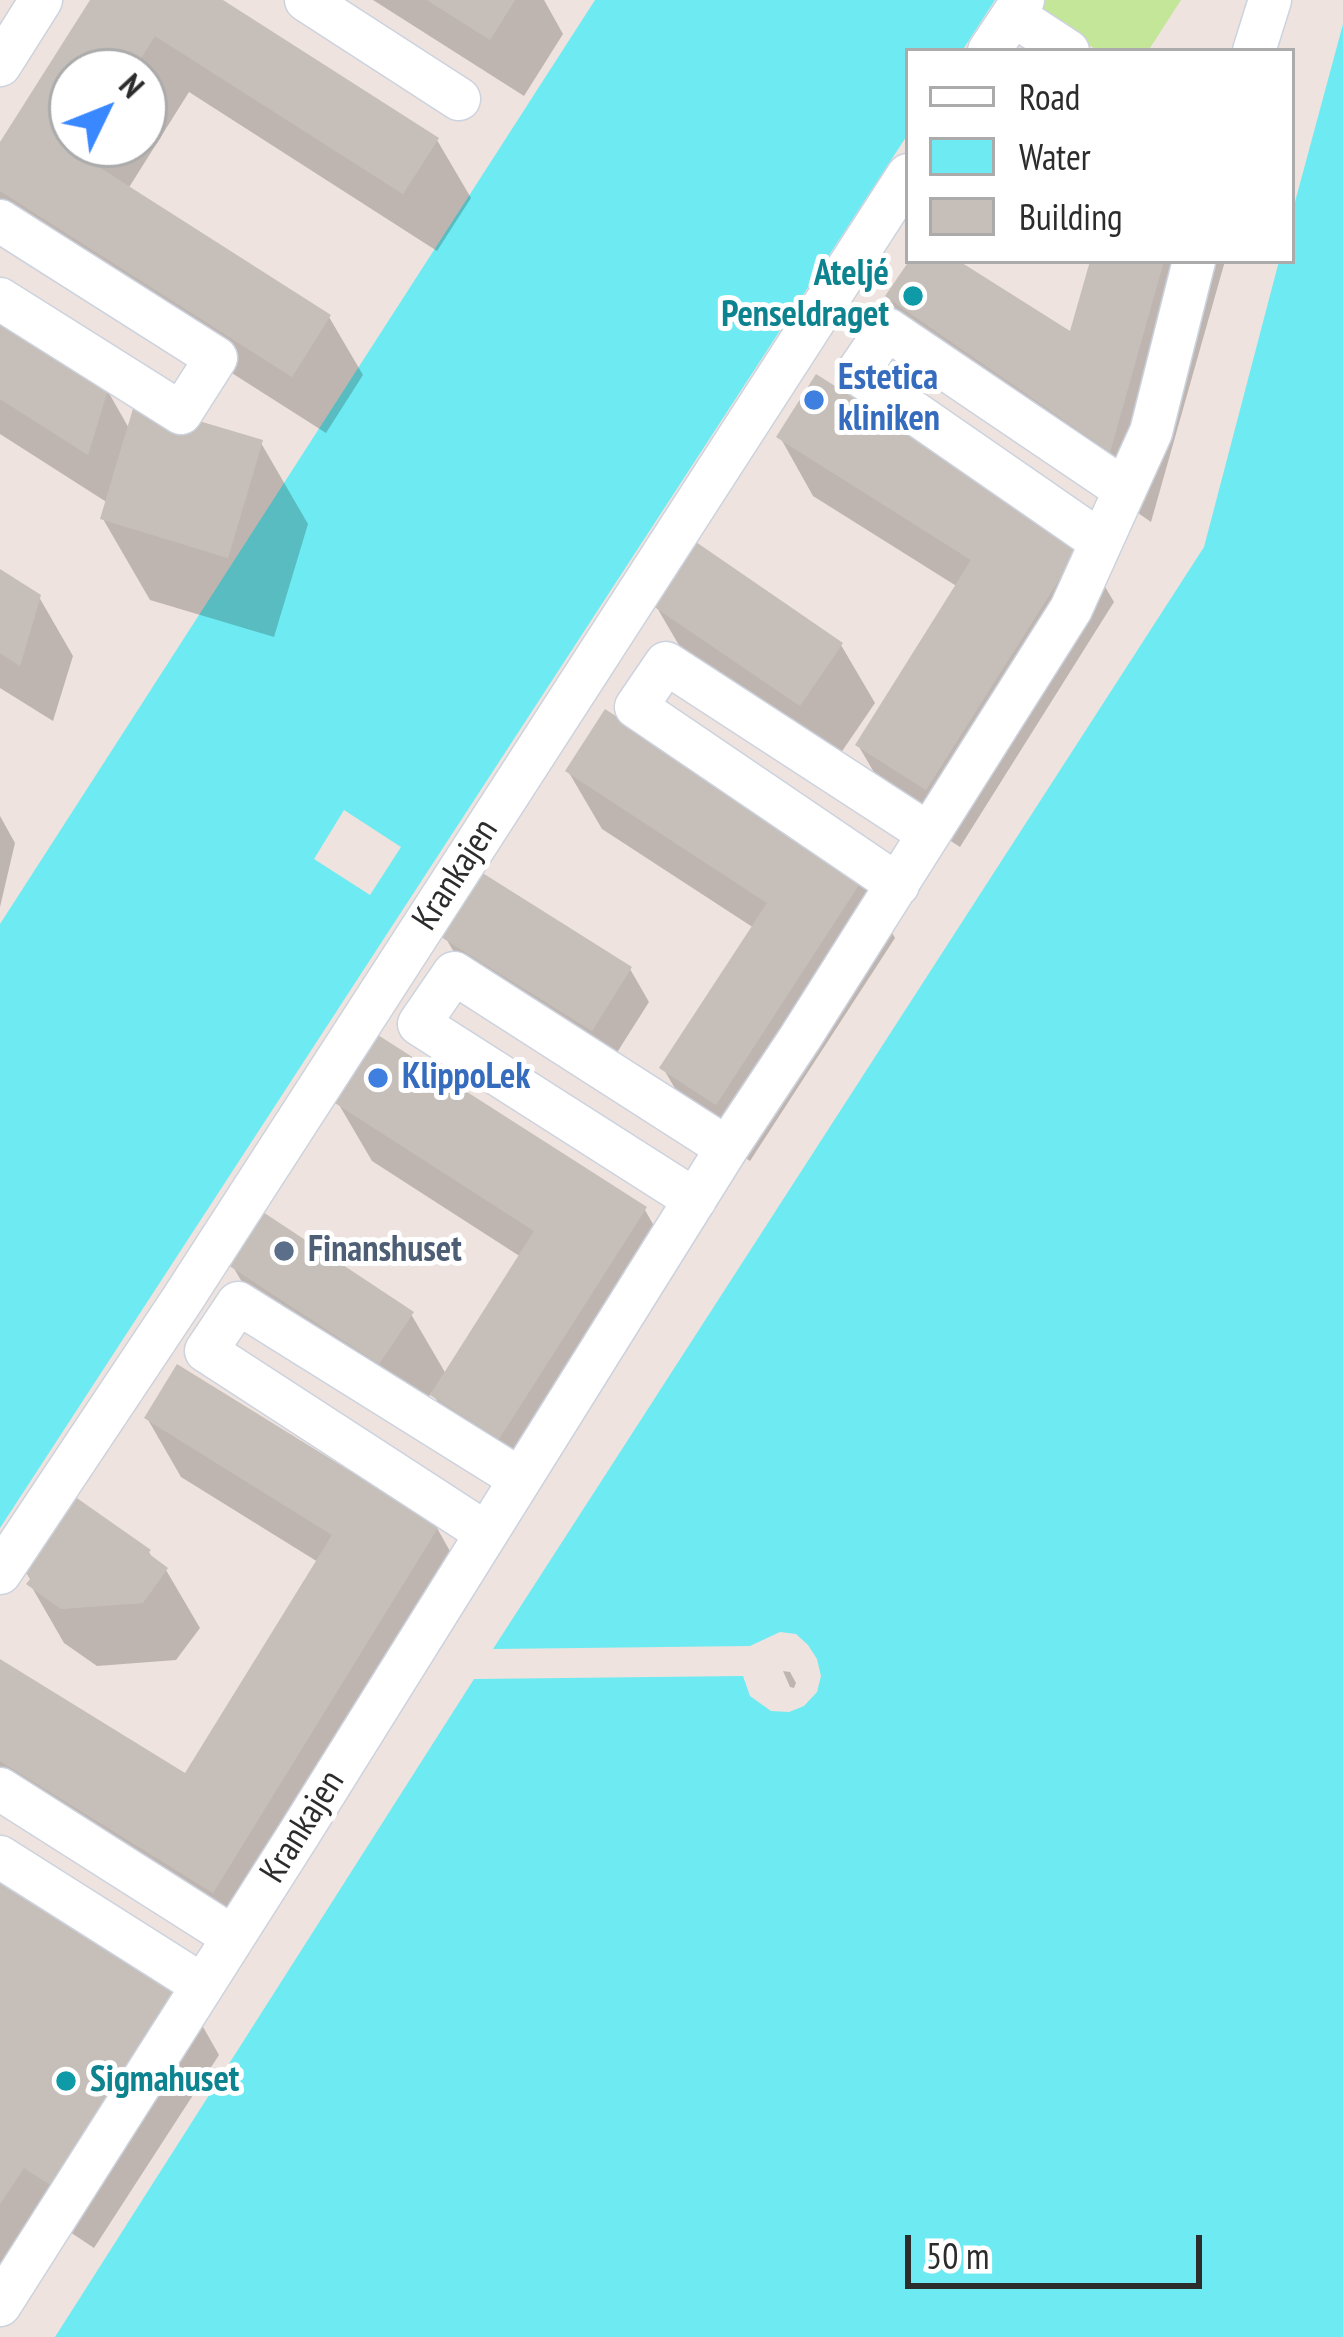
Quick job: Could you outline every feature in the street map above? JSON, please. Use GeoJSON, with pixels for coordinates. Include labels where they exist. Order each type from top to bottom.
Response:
{"type":"FeatureCollection","features":[{"type":"Feature","properties":{"kind":"street"},"geometry":{"type":"LineString","coordinates":[[0,65],[40,0]]}},
{"type":"Feature","properties":{"kind":"street"},"geometry":{"type":"LineString","coordinates":[[306,0],[460,99]]}},
{"type":"Feature","properties":{"kind":"street"},"geometry":{"type":"LineString","coordinates":[[1255,48],[1270,0]]}},
{"type":"Feature","properties":{"kind":"street"},"geometry":{"type":"LineString","coordinates":[[991,48],[1018,8],[1065,48]]}},
{"type":"Feature","properties":{"kind":"street","name":"Krankajen"},"geometry":{"type":"LineString","coordinates":[[0,1573],[182,1300],[905,180]]}},
{"type":"Feature","properties":{"kind":"street"},"geometry":{"type":"LineString","coordinates":[[0,221],[216,358],[182,413],[0,298]]}},
{"type":"Feature","properties":{"kind":"street","name":"Krankajen"},"geometry":{"type":"LineString","coordinates":[[0,2305],[1071,609],[1151,432],[1193,264]]}},
{"type":"Feature","properties":{"kind":"street"},"geometry":{"type":"LineString","coordinates":[[1101,542],[856,373],[886,329],[1125,490]]}},
{"type":"Feature","properties":{"kind":"street"},"geometry":{"type":"LineString","coordinates":[[898,885],[636,707],[666,663],[929,834]]}},
{"type":"Feature","properties":{"kind":"street","name":"Krankajen"},"geometry":{"type":"LineString","coordinates":[[695,1200],[418,1024],[454,973],[727,1148]]}},
{"type":"Feature","properties":{"kind":"street"},"geometry":{"type":"LineString","coordinates":[[486,1533],[206,1351],[238,1303],[520,1479]]}},
{"type":"Feature","properties":{"kind":"street"},"geometry":{"type":"LineString","coordinates":[[0,1790],[233,1937]]}},
{"type":"Feature","properties":{"kind":"street"},"geometry":{"type":"LineString","coordinates":[[0,1856],[202,1985]]}},
{"type":"Feature","properties":{"kind":"green space"},"geometry":{"type":"Polygon","coordinates":[[[1020,0],[1181,0],[1150,48],[1093,48],[1020,0]]]}},
{"type":"Feature","properties":{"kind":"water"},"geometry":{"type":"Polygon","coordinates":[[[595,0],[995,0],[964,48],[905,48],[905,139],[0,1528],[0,924],[595,0]]]}},
{"type":"Feature","properties":{"kind":"water"},"geometry":{"type":"Polygon","coordinates":[[[1343,24],[1343,2337],[55,2337],[474,1679],[743,1676],[750,1696],[771,1711],[789,1712],[804,1706],[817,1692],[821,1676],[817,1659],[796,1634],[780,1632],[750,1646],[493,1649],[1204,547],[1278,264],[1295,264],[1295,202],[1343,24]]]}},
{"type":"Feature","properties":{"kind":"pier"},"geometry":{"type":"Polygon","coordinates":[[[344,810],[401,847],[370,895],[314,859],[344,810]]]}},
{"type":"Feature","properties":{"kind":"building"},"geometry":{"type":"Polygon","coordinates":[[[90,0],[223,0],[439,138],[403,194],[155,36],[147,48],[60,48],[90,0]]]}},
{"type":"Feature","properties":{"kind":"building"},"geometry":{"type":"Polygon","coordinates":[[[427,0],[515,0],[490,40],[427,0]]]}},
{"type":"Feature","properties":{"kind":"building"},"geometry":{"type":"Polygon","coordinates":[[[48,66],[48,168],[100,168],[331,315],[292,377],[0,191],[0,142],[48,66]]]}},
{"type":"Feature","properties":{"kind":"building"},"geometry":{"type":"Polygon","coordinates":[[[907,264],[964,264],[1070,331],[1089,264],[1163,264],[1110,452],[885,296],[907,264]]]}},
{"type":"Feature","properties":{"kind":"building"},"geometry":{"type":"Polygon","coordinates":[[[0,319],[109,386],[88,455],[0,399],[0,319]]]}},
{"type":"Feature","properties":{"kind":"building"},"geometry":{"type":"Polygon","coordinates":[[[816,374],[1083,542],[926,790],[855,745],[971,560],[776,437],[816,374]]]}},
{"type":"Feature","properties":{"kind":"building"},"geometry":{"type":"Polygon","coordinates":[[[135,402],[263,440],[228,558],[100,519],[135,402]]]}},
{"type":"Feature","properties":{"kind":"building"},"geometry":{"type":"Polygon","coordinates":[[[696,542],[843,643],[800,706],[653,606],[696,542]]]}},
{"type":"Feature","properties":{"kind":"building"},"geometry":{"type":"Polygon","coordinates":[[[0,569],[41,595],[20,666],[0,653],[0,569]]]}},
{"type":"Feature","properties":{"kind":"building"},"geometry":{"type":"Polygon","coordinates":[[[605,709],[864,877],[716,1105],[659,1068],[767,903],[565,771],[605,709]]]}},
{"type":"Feature","properties":{"kind":"building"},"geometry":{"type":"Polygon","coordinates":[[[481,872],[632,967],[592,1031],[441,937],[481,872]]]}},
{"type":"Feature","properties":{"kind":"building"},"geometry":{"type":"Polygon","coordinates":[[[378,1035],[647,1207],[499,1439],[430,1395],[534,1231],[335,1103],[378,1035]]]}},
{"type":"Feature","properties":{"kind":"building"},"geometry":{"type":"Polygon","coordinates":[[[263,1212],[414,1312],[379,1364],[228,1265],[263,1212]]]}},
{"type":"Feature","properties":{"kind":"building"},"geometry":{"type":"Polygon","coordinates":[[[177,1364],[439,1526],[213,1893],[0,1761],[0,1659],[185,1773],[332,1535],[144,1418],[177,1364]]]}},
{"type":"Feature","properties":{"kind":"building"},"geometry":{"type":"Polygon","coordinates":[[[74,1496],[151,1550],[148,1553],[168,1568],[143,1603],[61,1609],[26,1584],[31,1578],[22,1570],[74,1496]]]}},
{"type":"Feature","properties":{"kind":"building","name":"Sigmahuset"},"geometry":{"type":"Polygon","coordinates":[[[0,1872],[188,1994],[60,2191],[24,2168],[0,2204],[0,1872]]]}},
{"type":"Feature","properties":{"kind":"place","name":"Ateljé Penseldraget"},"geometry":{"type":"Point","coordinates":[913,296]}},
{"type":"Feature","properties":{"kind":"place","name":"Estetica kliniken"},"geometry":{"type":"Point","coordinates":[814,400]}},
{"type":"Feature","properties":{"kind":"place","name":"KlippoLek"},"geometry":{"type":"Point","coordinates":[378,1078]}},
{"type":"Feature","properties":{"kind":"place","name":"Finanshuset"},"geometry":{"type":"Point","coordinates":[284,1251]}},
{"type":"Feature","properties":{"kind":"place","name":"Sigmahuset"},"geometry":{"type":"Point","coordinates":[66,2081]}}]}
